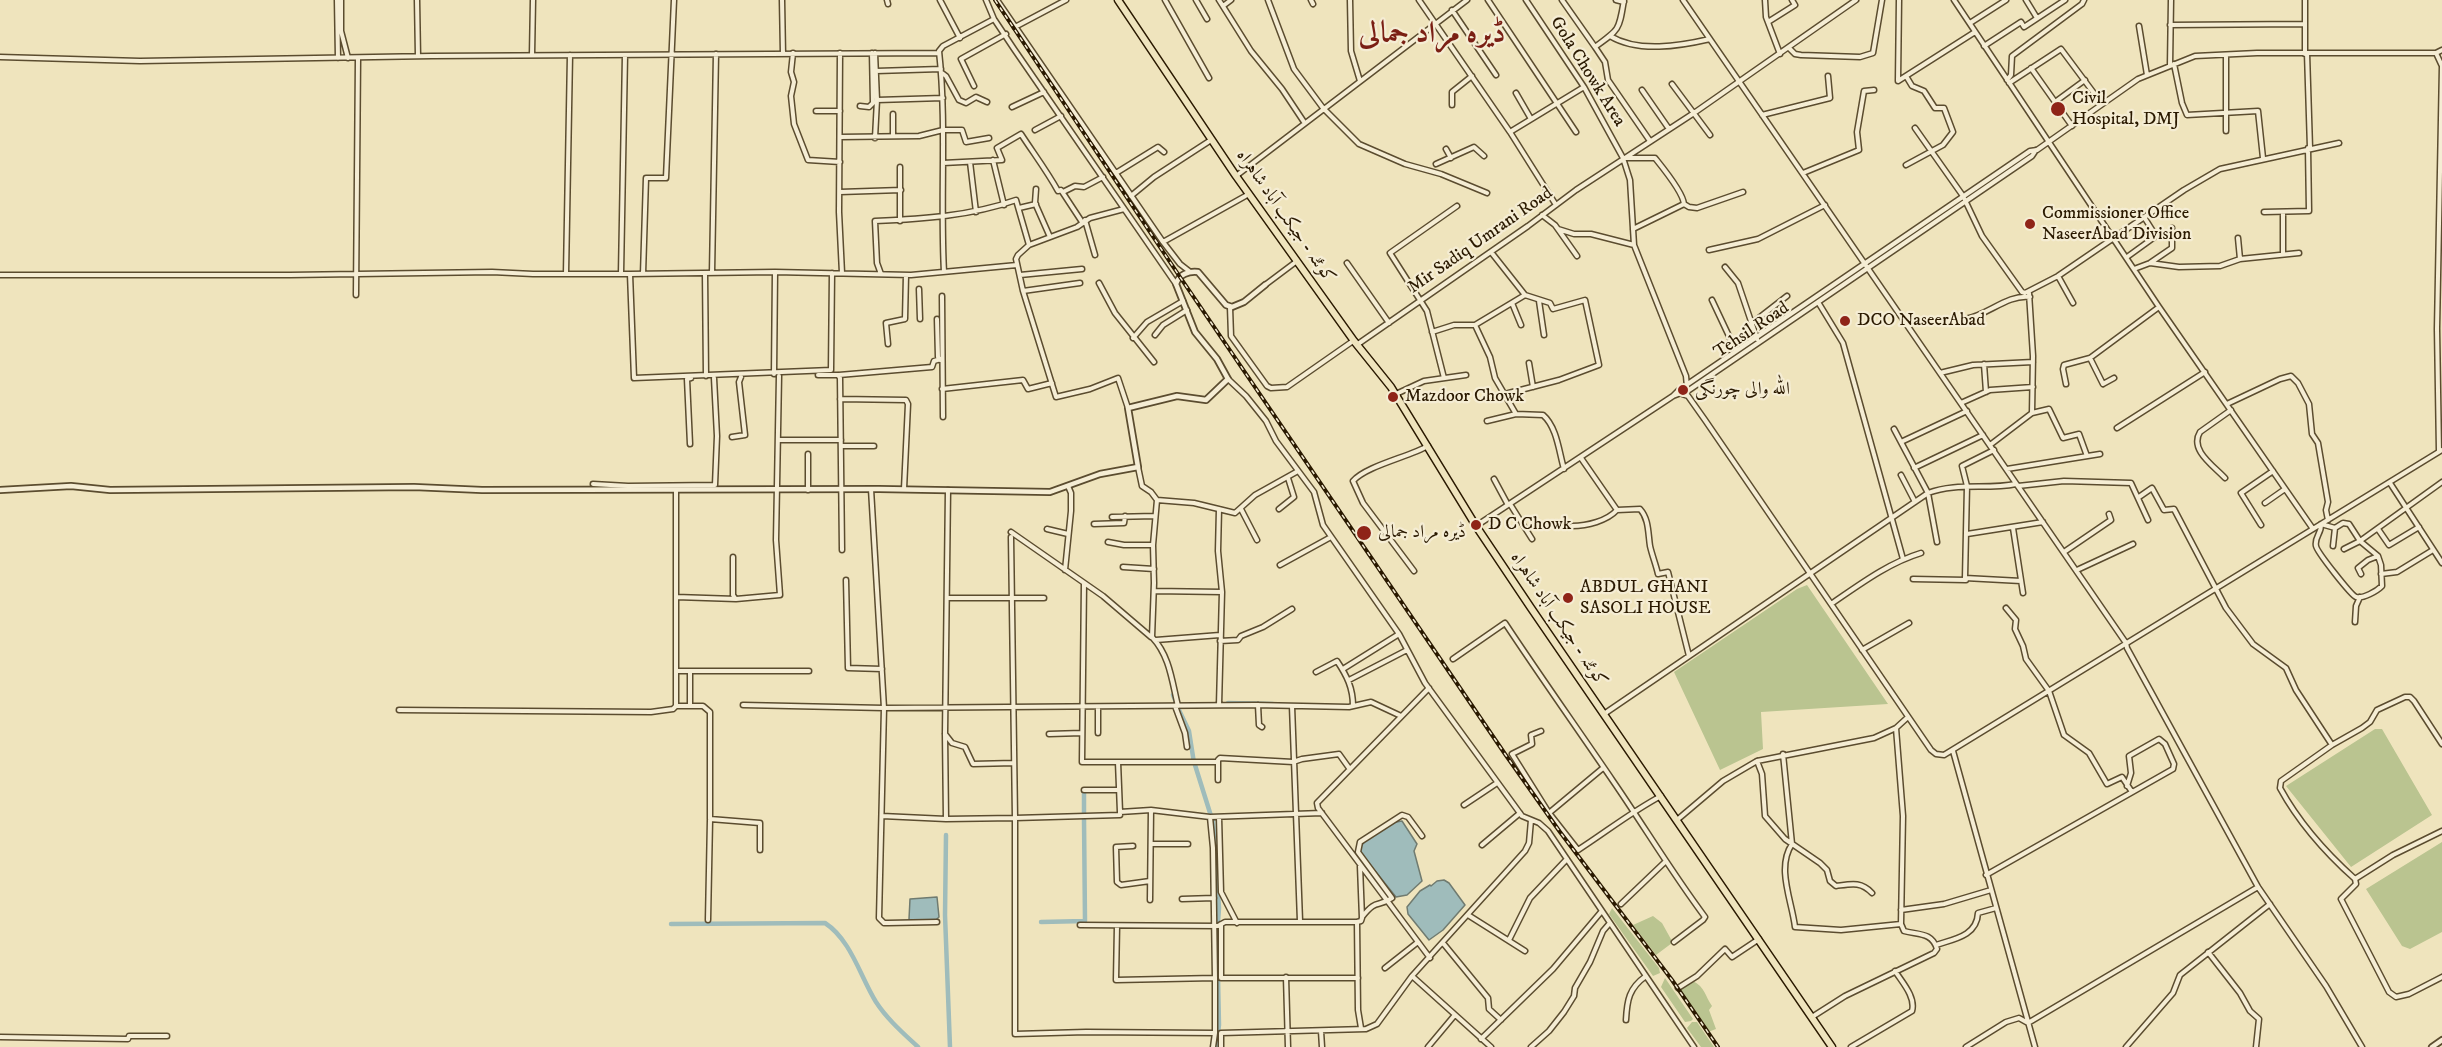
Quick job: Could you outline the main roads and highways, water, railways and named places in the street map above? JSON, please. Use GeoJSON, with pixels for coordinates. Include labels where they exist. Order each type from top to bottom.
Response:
{"type":"FeatureCollection","features":[{"type":"Feature","properties":{"kind":"highway","name":"کوئٹہ - جیکب آباد شاہراہ"},"geometry":{"type":"LineString","coordinates":[[1119,0],[1236,176],[1355,343],[1395,395],[1476,526],[1832,1047]]}},
{"type":"Feature","properties":{"kind":"water"},"geometry":{"type":"Polygon","coordinates":[[[1402,821],[1417,844],[1414,851],[1422,881],[1407,895],[1396,897],[1359,851],[1365,841],[1377,831],[1402,821]]]}},
{"type":"Feature","properties":{"kind":"water"},"geometry":{"type":"Polygon","coordinates":[[[1444,880],[1449,883],[1465,905],[1443,930],[1429,940],[1408,914],[1407,907],[1420,891],[1437,881],[1444,880]]]}},
{"type":"Feature","properties":{"kind":"water"},"geometry":{"type":"Polygon","coordinates":[[[937,897],[939,917],[936,920],[911,921],[909,919],[910,899],[937,897]]]}},
{"type":"Feature","properties":{"kind":"waterway"},"geometry":{"type":"LineString","coordinates":[[1173,695],[1177,705]]}},
{"type":"Feature","properties":{"kind":"waterway"},"geometry":{"type":"LineString","coordinates":[[1228,703],[1273,704]]}},
{"type":"Feature","properties":{"kind":"waterway"},"geometry":{"type":"LineString","coordinates":[[1178,708],[1189,731],[1194,763]]}},
{"type":"Feature","properties":{"kind":"waterway"},"geometry":{"type":"LineString","coordinates":[[1195,765],[1211,816]]}},
{"type":"Feature","properties":{"kind":"waterway"},"geometry":{"type":"LineString","coordinates":[[1084,792],[1084,814]]}},
{"type":"Feature","properties":{"kind":"waterway"},"geometry":{"type":"LineString","coordinates":[[1041,922],[1085,921],[1084,819]]}},
{"type":"Feature","properties":{"kind":"waterway"},"geometry":{"type":"LineString","coordinates":[[1213,820],[1218,922]]}},
{"type":"Feature","properties":{"kind":"waterway"},"geometry":{"type":"LineString","coordinates":[[946,835],[945,915],[950,1047]]}},
{"type":"Feature","properties":{"kind":"waterway"},"geometry":{"type":"LineString","coordinates":[[671,924],[825,923],[842,939],[880,1008],[918,1047]]}},
{"type":"Feature","properties":{"kind":"waterway"},"geometry":{"type":"LineString","coordinates":[[1216,1047],[1219,1025],[1217,930]]}},
{"type":"Feature","properties":{"kind":"railway"},"geometry":{"type":"LineString","coordinates":[[995,0],[1180,277],[1505,754],[1560,832],[1672,980],[1718,1047]]}},
{"type":"Feature","properties":{"kind":"place","name":"Civil Hospital, DMJ"},"geometry":{"type":"Point","coordinates":[2058,109]}},
{"type":"Feature","properties":{"kind":"place","name":"Commissioner Office NaseerAbad Division"},"geometry":{"type":"Point","coordinates":[2030,224]}},
{"type":"Feature","properties":{"kind":"place","name":"DCO NaseerAbad"},"geometry":{"type":"Point","coordinates":[1845,321]}},
{"type":"Feature","properties":{"kind":"place","name":"اللہ والی چورنگی"},"geometry":{"type":"Point","coordinates":[1683,390]}},
{"type":"Feature","properties":{"kind":"place","name":"Mazdoor Chowk"},"geometry":{"type":"Point","coordinates":[1393,397]}},
{"type":"Feature","properties":{"kind":"place","name":"D C Chowk"},"geometry":{"type":"Point","coordinates":[1476,525]}},
{"type":"Feature","properties":{"kind":"place","name":"ڈیرہ مراد جمالی"},"geometry":{"type":"Point","coordinates":[1364,533]}},
{"type":"Feature","properties":{"kind":"place","name":"ABDUL GHANI SASOLI HOUSE"},"geometry":{"type":"Point","coordinates":[1568,598]}},
{"type":"Feature","properties":{"kind":"district","name":"ڈیرہ مراد جمالی"},"geometry":{"type":"Point","coordinates":[1432,36]}}]}
